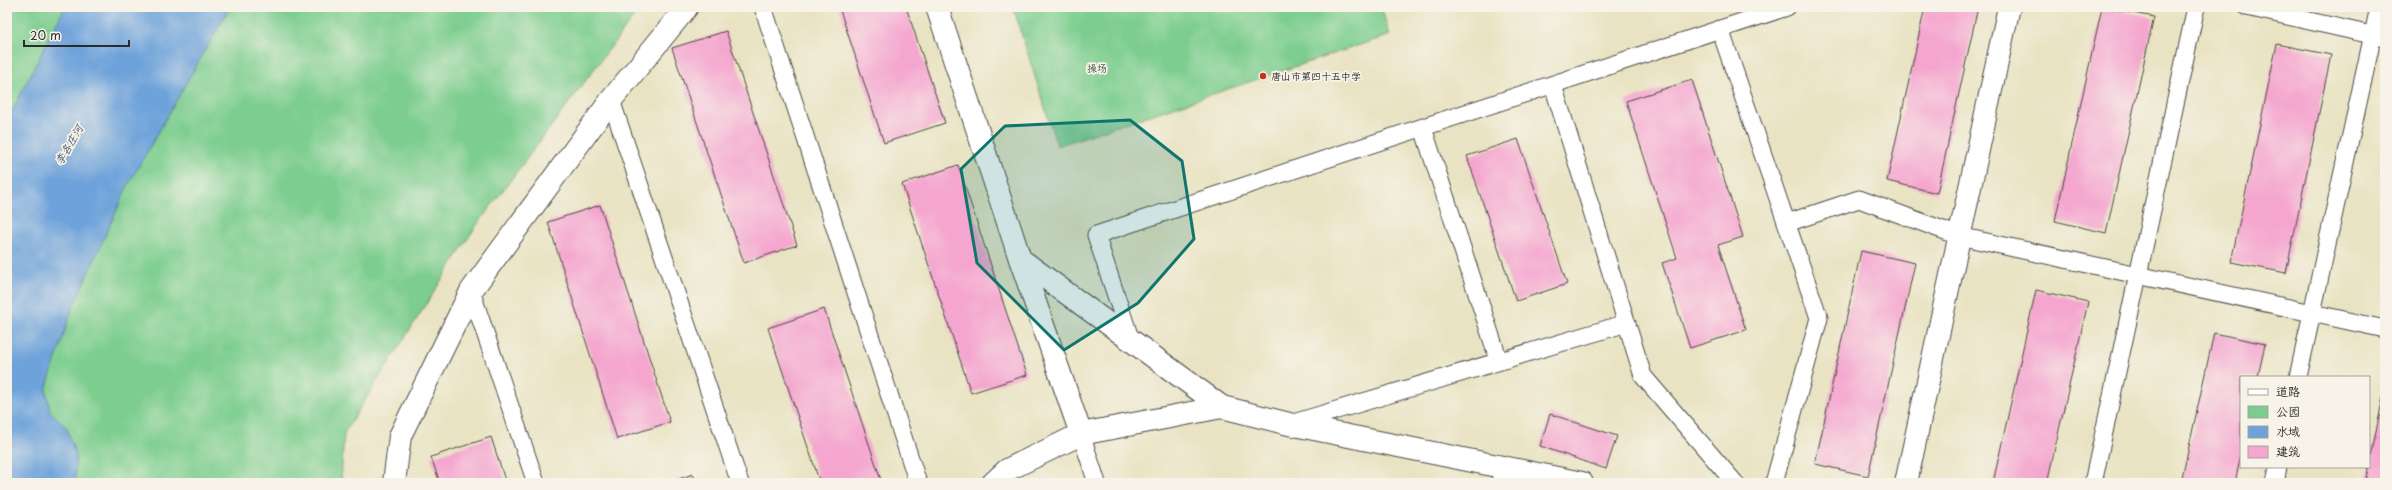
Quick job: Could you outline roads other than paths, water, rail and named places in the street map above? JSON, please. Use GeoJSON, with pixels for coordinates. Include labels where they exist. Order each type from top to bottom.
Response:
{"type":"FeatureCollection","features":[{"type":"Feature","properties":{"kind":"street"},"geometry":{"type":"LineString","coordinates":[[394,483],[400,436],[471,291],[611,100],[687,7]]}},
{"type":"Feature","properties":{"kind":"street"},"geometry":{"type":"LineString","coordinates":[[937,7],[1020,259],[1082,434]]}},
{"type":"Feature","properties":{"kind":"street"},"geometry":{"type":"LineString","coordinates":[[1906,483],[2009,7]]}},
{"type":"Feature","properties":{"kind":"street"},"geometry":{"type":"LineString","coordinates":[[1020,259],[1222,407],[1501,475],[1582,483]]}},
{"type":"Feature","properties":{"kind":"street"},"geometry":{"type":"LineString","coordinates":[[993,483],[1007,470],[1082,434],[1222,407]]}},
{"type":"Feature","properties":{"kind":"lane"},"geometry":{"type":"LineString","coordinates":[[763,7],[918,483]]}},
{"type":"Feature","properties":{"kind":"lane"},"geometry":{"type":"LineString","coordinates":[[1131,341],[1096,236],[1787,7]]}},
{"type":"Feature","properties":{"kind":"lane"},"geometry":{"type":"LineString","coordinates":[[2093,483],[2196,7]]}},
{"type":"Feature","properties":{"kind":"lane"},"geometry":{"type":"LineString","coordinates":[[2247,7],[2379,37]]}},
{"type":"Feature","properties":{"kind":"lane"},"geometry":{"type":"LineString","coordinates":[[2298,376],[2379,37],[2379,7]]}},
{"type":"Feature","properties":{"kind":"lane"},"geometry":{"type":"LineString","coordinates":[[1720,29],[1819,318],[1774,483]]}},
{"type":"Feature","properties":{"kind":"lane"},"geometry":{"type":"LineString","coordinates":[[1553,85],[1643,376],[1735,483]]}},
{"type":"Feature","properties":{"kind":"lane"},"geometry":{"type":"LineString","coordinates":[[611,100],[740,483]]}},
{"type":"Feature","properties":{"kind":"lane"},"geometry":{"type":"LineString","coordinates":[[1423,128],[1499,361]]}},
{"type":"Feature","properties":{"kind":"lane"},"geometry":{"type":"LineString","coordinates":[[1787,224],[1859,199],[1959,236],[2385,329]]}},
{"type":"Feature","properties":{"kind":"lane"},"geometry":{"type":"LineString","coordinates":[[471,291],[536,483]]}},
{"type":"Feature","properties":{"kind":"lane"},"geometry":{"type":"LineString","coordinates":[[1289,424],[1627,323]]}},
{"type":"Feature","properties":{"kind":"lane"},"geometry":{"type":"LineString","coordinates":[[1082,434],[1097,483]]}},
{"type":"Feature","properties":{"kind":"lane"},"geometry":{"type":"LineString","coordinates":[[2275,483],[2278,468]]}},
{"type":"Feature","properties":{"kind":"water","name":"李各庄河"},"geometry":{"type":"Polygon","coordinates":[[[65,7],[230,7],[128,185],[72,309],[46,390],[50,411],[66,427],[76,455],[75,483],[7,483],[7,121],[65,7]]]}},
{"type":"Feature","properties":{"kind":"place","name":"唐山市第四十五中学"},"geometry":{"type":"Point","coordinates":[1263,76]}},
{"type":"Feature","properties":{"kind":"park label","name":"操场"},"geometry":{"type":"Point","coordinates":[1097,68]}}]}
